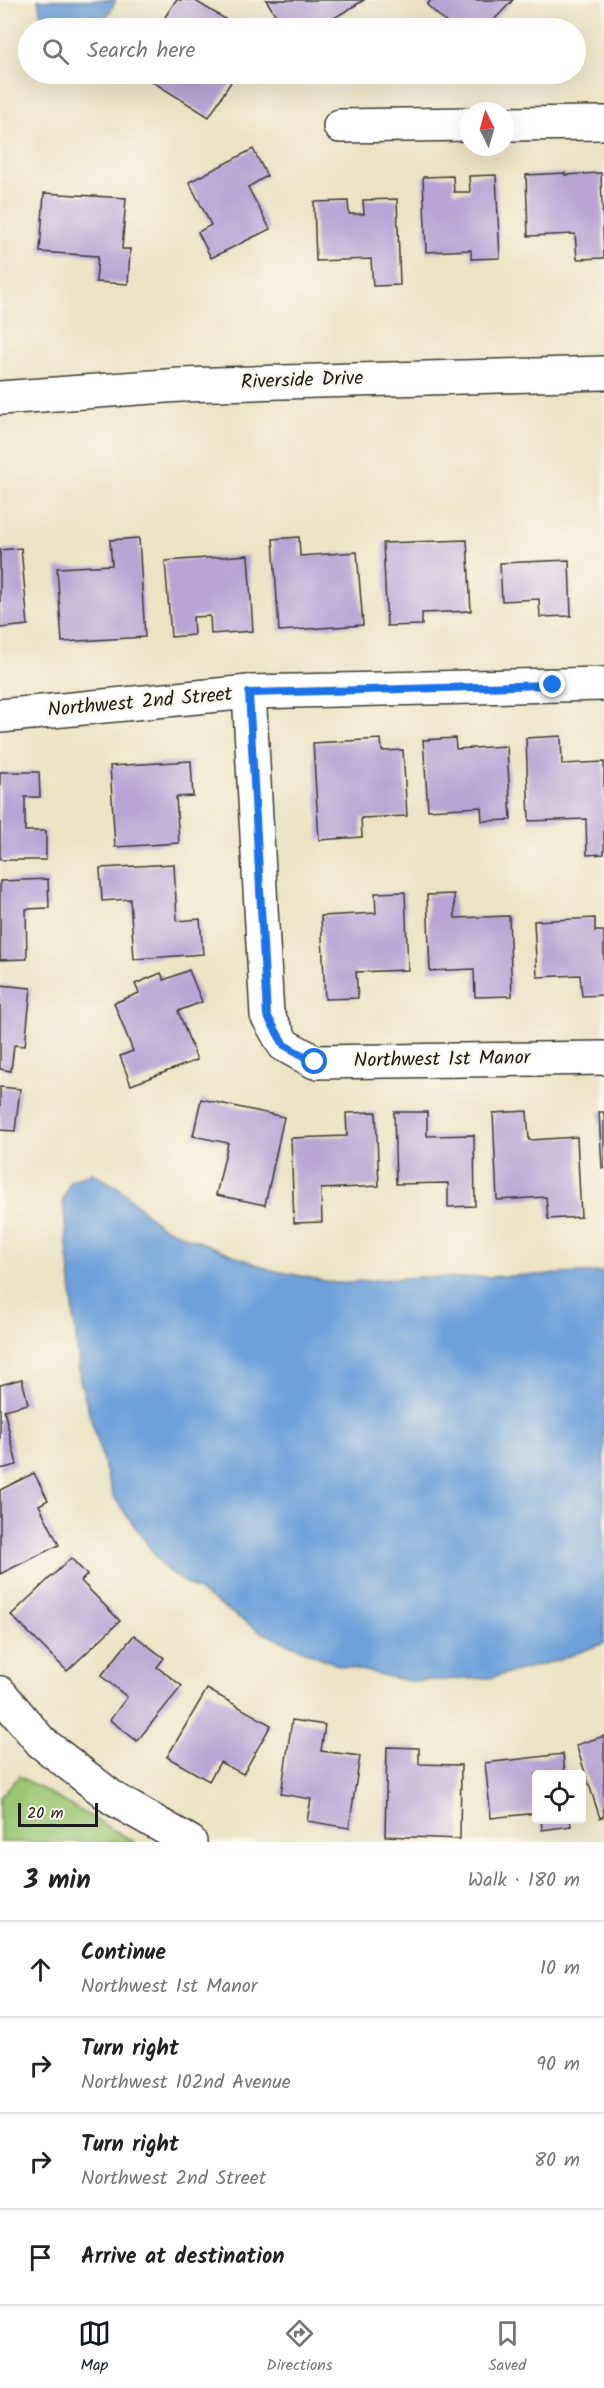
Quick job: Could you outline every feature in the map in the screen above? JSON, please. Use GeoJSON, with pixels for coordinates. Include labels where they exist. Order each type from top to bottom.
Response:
{"type":"FeatureCollection","features":[{"type":"Feature","properties":{"kind":"street"},"geometry":{"type":"LineString","coordinates":[[514,124],[604,123]]}},
{"type":"Feature","properties":{"kind":"street"},"geometry":{"type":"LineString","coordinates":[[340,126],[460,124]]}},
{"type":"Feature","properties":{"kind":"street","name":"Riverside Drive"},"geometry":{"type":"LineString","coordinates":[[0,398],[180,385],[604,373]]}},
{"type":"Feature","properties":{"kind":"street","name":"Northwest 2nd Street"},"geometry":{"type":"LineString","coordinates":[[0,716],[249,693],[604,684]]}},
{"type":"Feature","properties":{"kind":"street","name":"Northwest 1st Manor"},"geometry":{"type":"LineString","coordinates":[[249,693],[267,1015],[284,1045],[315,1062],[604,1058]]}},
{"type":"Feature","properties":{"kind":"street"},"geometry":{"type":"LineString","coordinates":[[0,1693],[41,1742],[114,1799],[190,1842]]}},
{"type":"Feature","properties":{"kind":"green space"},"geometry":{"type":"Polygon","coordinates":[[[19,1776],[135,1842],[0,1842],[0,1797],[19,1776]]]}},
{"type":"Feature","properties":{"kind":"water"},"geometry":{"type":"Polygon","coordinates":[[[38,0],[116,0],[106,18],[41,18],[38,0]]]}},
{"type":"Feature","properties":{"kind":"water"},"geometry":{"type":"Polygon","coordinates":[[[92,1173],[118,1187],[160,1226],[271,1270],[336,1283],[418,1277],[458,1278],[604,1272],[604,1643],[559,1660],[490,1678],[408,1681],[338,1665],[261,1632],[165,1569],[113,1496],[80,1380],[63,1200],[70,1181],[92,1173]]]}},
{"type":"Feature","properties":{"kind":"building"},"geometry":{"type":"Polygon","coordinates":[[[176,0],[194,0],[224,18],[164,18],[176,0]]]}},
{"type":"Feature","properties":{"kind":"building"},"geometry":{"type":"Polygon","coordinates":[[[266,0],[364,0],[334,18],[278,18],[266,0]]]}},
{"type":"Feature","properties":{"kind":"building"},"geometry":{"type":"Polygon","coordinates":[[[431,0],[513,0],[496,18],[441,18],[427,5],[431,0]]]}},
{"type":"Feature","properties":{"kind":"building"},"geometry":{"type":"Polygon","coordinates":[[[156,84],[230,84],[209,117],[156,84]]]}},
{"type":"Feature","properties":{"kind":"building"},"geometry":{"type":"Polygon","coordinates":[[[253,149],[267,176],[248,187],[270,229],[211,258],[198,232],[211,225],[189,182],[253,149]]]}},
{"type":"Feature","properties":{"kind":"building"},"geometry":{"type":"Polygon","coordinates":[[[565,173],[565,175],[601,173],[604,258],[577,259],[575,234],[528,236],[526,175],[565,173]]]}},
{"type":"Feature","properties":{"kind":"building"},"geometry":{"type":"Polygon","coordinates":[[[496,175],[500,258],[471,259],[471,250],[426,252],[423,177],[453,176],[454,192],[470,192],[469,176],[496,175]]]}},
{"type":"Feature","properties":{"kind":"building"},"geometry":{"type":"Polygon","coordinates":[[[44,193],[126,198],[122,249],[130,249],[128,284],[96,282],[98,256],[40,252],[44,193]]]}},
{"type":"Feature","properties":{"kind":"building"},"geometry":{"type":"Polygon","coordinates":[[[397,199],[400,285],[373,286],[371,259],[316,261],[314,202],[348,201],[349,214],[364,214],[363,200],[397,199]]]}},
{"type":"Feature","properties":{"kind":"building"},"geometry":{"type":"Polygon","coordinates":[[[299,537],[300,556],[357,552],[363,625],[279,631],[273,539],[299,537]]]}},
{"type":"Feature","properties":{"kind":"building"},"geometry":{"type":"Polygon","coordinates":[[[139,538],[145,637],[62,642],[57,568],[112,565],[110,540],[139,538]]]}},
{"type":"Feature","properties":{"kind":"building"},"geometry":{"type":"Polygon","coordinates":[[[467,540],[471,611],[422,613],[422,625],[387,626],[383,543],[467,540]]]}},
{"type":"Feature","properties":{"kind":"building"},"geometry":{"type":"Polygon","coordinates":[[[21,548],[28,625],[0,628],[0,550],[21,548]]]}},
{"type":"Feature","properties":{"kind":"building"},"geometry":{"type":"Polygon","coordinates":[[[248,555],[253,631],[211,634],[210,616],[193,617],[194,635],[171,637],[165,561],[248,555]]]}},
{"type":"Feature","properties":{"kind":"building"},"geometry":{"type":"Polygon","coordinates":[[[569,560],[571,616],[540,617],[539,599],[502,601],[500,563],[569,560]]]}},
{"type":"Feature","properties":{"kind":"building"},"geometry":{"type":"Polygon","coordinates":[[[561,736],[562,764],[604,762],[604,854],[587,855],[586,819],[529,821],[526,738],[561,736]]]}},
{"type":"Feature","properties":{"kind":"building"},"geometry":{"type":"Polygon","coordinates":[[[455,738],[456,749],[507,746],[511,820],[482,821],[481,807],[428,810],[423,740],[455,738]]]}},
{"type":"Feature","properties":{"kind":"building"},"geometry":{"type":"Polygon","coordinates":[[[381,739],[382,751],[403,750],[407,816],[361,818],[362,837],[319,840],[313,743],[381,739]]]}},
{"type":"Feature","properties":{"kind":"building"},"geometry":{"type":"Polygon","coordinates":[[[191,761],[193,796],[176,797],[179,843],[115,847],[110,766],[191,761]]]}},
{"type":"Feature","properties":{"kind":"building"},"geometry":{"type":"Polygon","coordinates":[[[0,772],[39,772],[40,797],[25,797],[25,831],[46,831],[46,860],[0,860],[0,772]]]}},
{"type":"Feature","properties":{"kind":"building"},"geometry":{"type":"Polygon","coordinates":[[[174,864],[177,921],[200,919],[203,954],[134,959],[130,899],[102,901],[100,868],[174,864]]]}},
{"type":"Feature","properties":{"kind":"building"},"geometry":{"type":"Polygon","coordinates":[[[48,879],[49,908],[26,909],[27,959],[0,960],[0,881],[48,879]]]}},
{"type":"Feature","properties":{"kind":"building"},"geometry":{"type":"Polygon","coordinates":[[[405,892],[408,970],[356,972],[358,998],[325,999],[321,916],[376,913],[375,893],[405,892]]]}},
{"type":"Feature","properties":{"kind":"building"},"geometry":{"type":"Polygon","coordinates":[[[454,894],[455,918],[509,916],[512,996],[475,997],[474,969],[430,971],[427,895],[454,894]]]}},
{"type":"Feature","properties":{"kind":"building"},"geometry":{"type":"Polygon","coordinates":[[[595,918],[595,931],[604,931],[604,995],[582,996],[580,975],[537,977],[534,921],[595,918]]]}},
{"type":"Feature","properties":{"kind":"building"},"geometry":{"type":"Polygon","coordinates":[[[189,970],[202,1002],[178,1011],[197,1060],[131,1085],[120,1056],[133,1051],[114,1003],[139,993],[135,984],[161,973],[164,980],[189,970]]]}},
{"type":"Feature","properties":{"kind":"building"},"geometry":{"type":"Polygon","coordinates":[[[0,985],[31,988],[25,1046],[14,1045],[11,1071],[0,1069],[0,985]]]}},
{"type":"Feature","properties":{"kind":"building"},"geometry":{"type":"Polygon","coordinates":[[[0,1087],[20,1089],[15,1131],[0,1130],[0,1087]]]}},
{"type":"Feature","properties":{"kind":"building"},"geometry":{"type":"Polygon","coordinates":[[[201,1099],[284,1117],[265,1205],[216,1195],[228,1143],[193,1136],[201,1099]]]}},
{"type":"Feature","properties":{"kind":"building"},"geometry":{"type":"Polygon","coordinates":[[[527,1111],[529,1140],[577,1137],[581,1217],[548,1219],[546,1197],[497,1200],[493,1113],[527,1111]]]}},
{"type":"Feature","properties":{"kind":"building"},"geometry":{"type":"Polygon","coordinates":[[[376,1112],[379,1186],[321,1189],[322,1222],[294,1223],[291,1138],[347,1136],[346,1113],[376,1112]]]}},
{"type":"Feature","properties":{"kind":"building"},"geometry":{"type":"Polygon","coordinates":[[[394,1112],[427,1112],[427,1136],[474,1135],[475,1206],[448,1207],[448,1183],[396,1184],[394,1112]]]}},
{"type":"Feature","properties":{"kind":"building"},"geometry":{"type":"Polygon","coordinates":[[[599,1112],[604,1112],[604,1168],[602,1168],[599,1112]]]}},
{"type":"Feature","properties":{"kind":"building"},"geometry":{"type":"Polygon","coordinates":[[[22,1379],[28,1404],[4,1410],[17,1465],[0,1469],[0,1385],[22,1379]]]}},
{"type":"Feature","properties":{"kind":"building"},"geometry":{"type":"Polygon","coordinates":[[[34,1473],[48,1500],[39,1505],[59,1545],[0,1574],[0,1490],[34,1473]]]}},
{"type":"Feature","properties":{"kind":"building"},"geometry":{"type":"Polygon","coordinates":[[[71,1558],[87,1575],[81,1581],[120,1621],[67,1671],[11,1615],[71,1558]]]}},
{"type":"Feature","properties":{"kind":"building"},"geometry":{"type":"Polygon","coordinates":[[[134,1635],[164,1658],[157,1667],[182,1686],[137,1741],[110,1720],[127,1697],[101,1676],[134,1635]]]}},
{"type":"Feature","properties":{"kind":"building"},"geometry":{"type":"Polygon","coordinates":[[[207,1689],[271,1725],[243,1774],[220,1762],[209,1781],[167,1757],[207,1689]]]}},
{"type":"Feature","properties":{"kind":"building"},"geometry":{"type":"Polygon","coordinates":[[[292,1720],[325,1725],[321,1751],[360,1756],[349,1828],[307,1821],[311,1799],[281,1794],[292,1720]]]}},
{"type":"Feature","properties":{"kind":"building"},"geometry":{"type":"Polygon","coordinates":[[[604,1736],[604,1816],[600,1818],[586,1770],[576,1745],[604,1736]]]}},
{"type":"Feature","properties":{"kind":"building"},"geometry":{"type":"Polygon","coordinates":[[[387,1747],[419,1748],[419,1764],[461,1765],[460,1839],[385,1836],[387,1747]]]}},
{"type":"Feature","properties":{"kind":"building"},"geometry":{"type":"Polygon","coordinates":[[[563,1754],[565,1770],[532,1770],[532,1813],[491,1818],[485,1763],[563,1754]]]}},
{"type":"Feature","properties":{"kind":"building"},"geometry":{"type":"Polygon","coordinates":[[[541,1824],[571,1824],[571,1826],[542,1830],[541,1824]]]}},
{"type":"Feature","properties":{"kind":"route"},"geometry":{"type":"LineString","coordinates":[[315,1062],[284,1045],[267,1015],[249,693],[553,685]]}}]}
